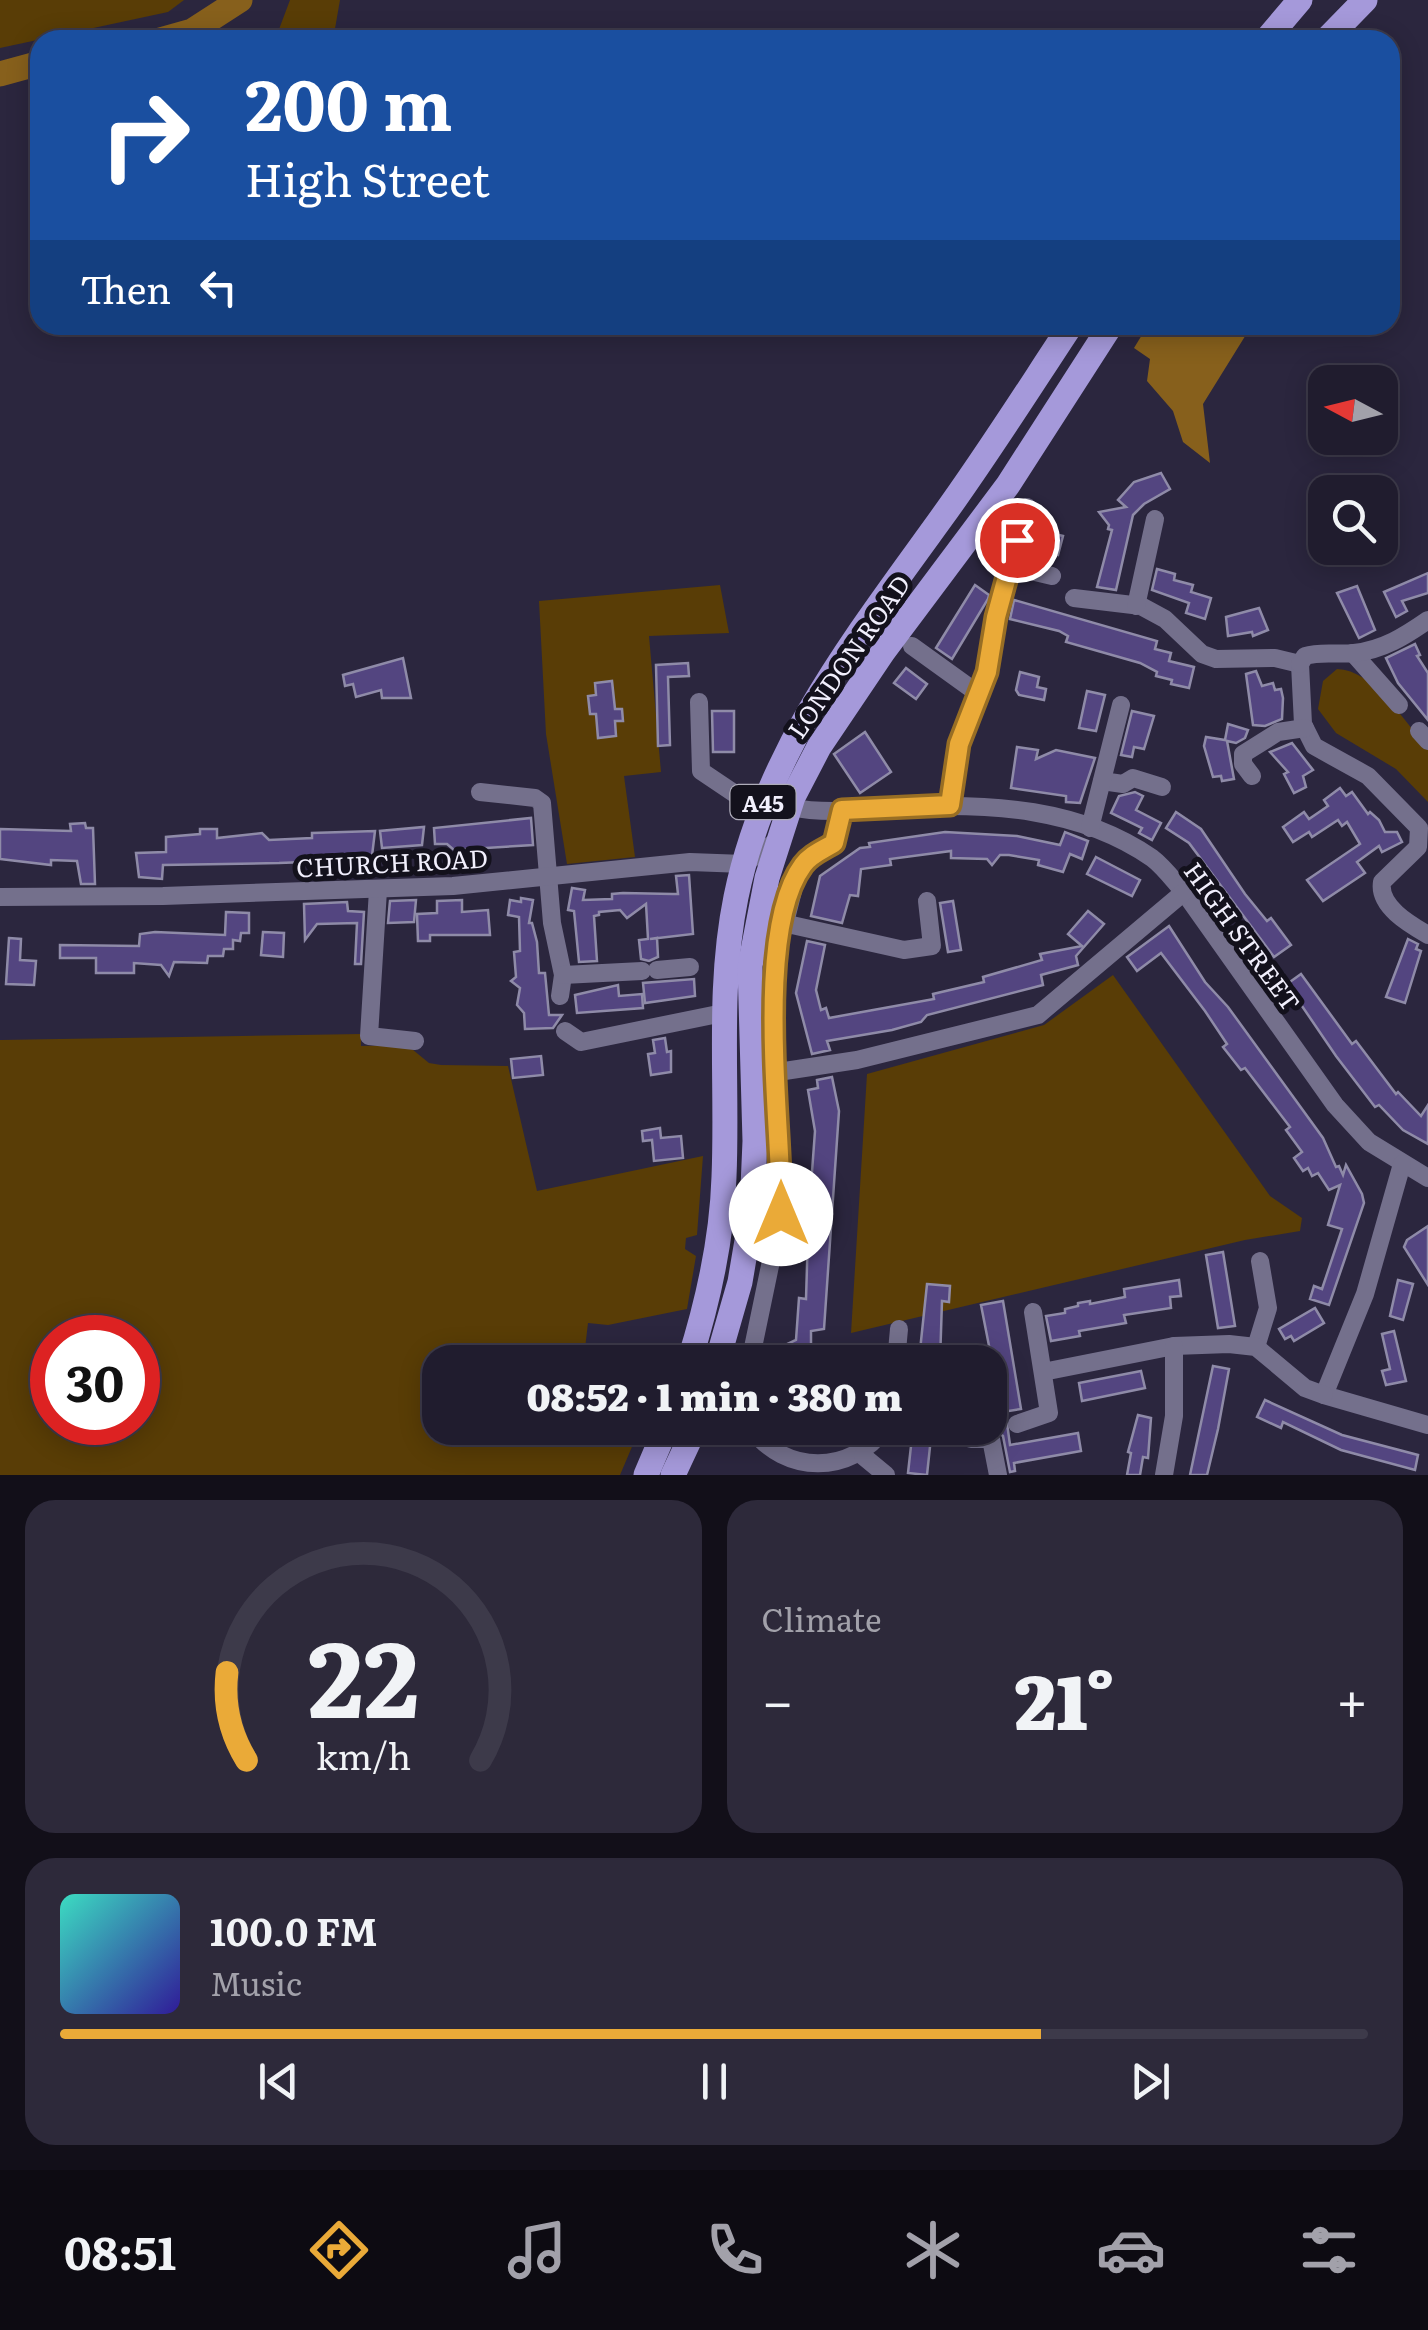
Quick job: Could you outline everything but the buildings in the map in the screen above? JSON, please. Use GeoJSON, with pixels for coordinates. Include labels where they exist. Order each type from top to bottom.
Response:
{"type":"FeatureCollection","features":[{"type":"Feature","properties":{"kind":"highway"},"geometry":{"type":"LineString","coordinates":[[1274,30],[1300,0]]}},
{"type":"Feature","properties":{"kind":"highway"},"geometry":{"type":"LineString","coordinates":[[1336,30],[1365,0]]}},
{"type":"Feature","properties":{"kind":"highway","name":"LONDON ROAD"},"geometry":{"type":"LineString","coordinates":[[694,1345],[714,1272],[722,1211],[723,1013],[730,933],[760,810],[795,732],[861,627],[942,517],[1064,335]]}},
{"type":"Feature","properties":{"kind":"highway","name":"LONDON ROAD"},"geometry":{"type":"LineString","coordinates":[[722,1345],[750,1228],[755,1158],[750,966],[778,840],[790,807],[819,747],[883,652],[1008,485],[1105,335]]}},
{"type":"Feature","properties":{"kind":"highway"},"geometry":{"type":"LineString","coordinates":[[646,1475],[659,1445]]}},
{"type":"Feature","properties":{"kind":"highway"},"geometry":{"type":"LineString","coordinates":[[673,1475],[687,1445]]}},
{"type":"Feature","properties":{"kind":"street"},"geometry":{"type":"LineString","coordinates":[[950,805],[959,744],[980,695],[1026,507]]}},
{"type":"Feature","properties":{"kind":"street"},"geometry":{"type":"LineString","coordinates":[[1127,604],[1144,570],[1155,519]]}},
{"type":"Feature","properties":{"kind":"street"},"geometry":{"type":"LineString","coordinates":[[1010,566],[1052,576]]}},
{"type":"Feature","properties":{"kind":"street"},"geometry":{"type":"LineString","coordinates":[[1074,598],[1127,604],[1165,619],[1202,654],[1216,659],[1275,658],[1300,664]]}},
{"type":"Feature","properties":{"kind":"street"},"geometry":{"type":"LineString","coordinates":[[1428,620],[1400,640],[1353,653],[1314,653],[1305,656],[1300,664],[1305,728],[1314,746],[1368,776],[1419,828],[1418,847],[1382,882],[1380,889],[1382,897],[1402,918],[1428,935]]}},
{"type":"Feature","properties":{"kind":"street"},"geometry":{"type":"LineString","coordinates":[[912,646],[980,695]]}},
{"type":"Feature","properties":{"kind":"street"},"geometry":{"type":"LineString","coordinates":[[1353,653],[1399,705]]}},
{"type":"Feature","properties":{"kind":"street"},"geometry":{"type":"LineString","coordinates":[[699,702],[702,770],[760,810]]}},
{"type":"Feature","properties":{"kind":"street"},"geometry":{"type":"LineString","coordinates":[[1090,828],[1121,705]]}},
{"type":"Feature","properties":{"kind":"street"},"geometry":{"type":"LineString","coordinates":[[1252,776],[1242,764],[1243,754],[1278,732],[1305,728]]}},
{"type":"Feature","properties":{"kind":"street"},"geometry":{"type":"LineString","coordinates":[[1102,781],[1122,784],[1133,778],[1162,788]]}},
{"type":"Feature","properties":{"kind":"street"},"geometry":{"type":"LineString","coordinates":[[480,792],[535,798],[542,804],[563,975],[560,996]]}},
{"type":"Feature","properties":{"kind":"street","name":"HIGH STREET"},"geometry":{"type":"LineString","coordinates":[[790,807],[842,810],[996,805],[1090,828],[1155,860],[1184,892],[1335,1105],[1369,1142],[1428,1178]]}},
{"type":"Feature","properties":{"kind":"street"},"geometry":{"type":"LineString","coordinates":[[754,1345],[781,1214],[773,983],[783,922],[797,874],[812,856],[834,843],[842,810]]}},
{"type":"Feature","properties":{"kind":"street"},"geometry":{"type":"LineString","coordinates":[[744,864],[778,840]]}},
{"type":"Feature","properties":{"kind":"street","name":"CHURCH ROAD"},"geometry":{"type":"LineString","coordinates":[[0,897],[378,890],[690,862],[744,864]]}},
{"type":"Feature","properties":{"kind":"street"},"geometry":{"type":"LineString","coordinates":[[378,890],[369,1036],[414,1041]]}},
{"type":"Feature","properties":{"kind":"street"},"geometry":{"type":"LineString","coordinates":[[778,1072],[857,1060],[1038,1014],[1099,967],[1138,928],[1184,892]]}},
{"type":"Feature","properties":{"kind":"street"},"geometry":{"type":"LineString","coordinates":[[783,922],[904,950],[932,946],[927,901]]}},
{"type":"Feature","properties":{"kind":"street"},"geometry":{"type":"LineString","coordinates":[[563,975],[690,968]]}},
{"type":"Feature","properties":{"kind":"street"},"geometry":{"type":"LineString","coordinates":[[565,1032],[581,1042],[723,1013]]}},
{"type":"Feature","properties":{"kind":"street"},"geometry":{"type":"LineString","coordinates":[[1324,1395],[1365,1294],[1402,1164]]}},
{"type":"Feature","properties":{"kind":"street"},"geometry":{"type":"LineString","coordinates":[[1256,1346],[1268,1308],[1260,1262]]}},
{"type":"Feature","properties":{"kind":"street"},"geometry":{"type":"LineString","coordinates":[[1018,1424],[1049,1413],[1034,1312]]}},
{"type":"Feature","properties":{"kind":"street"},"geometry":{"type":"LineString","coordinates":[[898,1345],[899,1329]]}},
{"type":"Feature","properties":{"kind":"street"},"geometry":{"type":"LineString","coordinates":[[1042,1372],[1174,1346],[1210,1342],[1256,1346],[1305,1388],[1428,1425]]}},
{"type":"Feature","properties":{"kind":"street"},"geometry":{"type":"LineString","coordinates":[[1164,1475],[1177,1381],[1174,1346]]}},
{"type":"Feature","properties":{"kind":"street"},"geometry":{"type":"LineString","coordinates":[[765,1445],[776,1457],[804,1466],[839,1466],[862,1456],[871,1445]]}},
{"type":"Feature","properties":{"kind":"street"},"geometry":{"type":"LineString","coordinates":[[992,1445],[998,1475]]}},
{"type":"Feature","properties":{"kind":"street"},"geometry":{"type":"LineString","coordinates":[[862,1456],[886,1475]]}},
{"type":"Feature","properties":{"kind":"shaded area"},"geometry":{"type":"Polygon","coordinates":[[[0,0],[184,0],[168,12],[84,30],[30,30],[30,42],[0,48],[0,0]]]}},
{"type":"Feature","properties":{"kind":"shaded area"},"geometry":{"type":"Polygon","coordinates":[[[290,0],[340,0],[335,30],[279,30],[290,0]]]}},
{"type":"Feature","properties":{"kind":"shaded area"},"geometry":{"type":"Polygon","coordinates":[[[1142,335],[1246,335],[1203,404],[1210,463],[1183,442],[1173,411],[1147,381],[1150,359],[1134,348],[1142,335]]]}},
{"type":"Feature","properties":{"kind":"shaded area"},"geometry":{"type":"Polygon","coordinates":[[[720,585],[729,633],[649,636],[661,772],[624,776],[635,857],[567,864],[546,734],[539,601],[720,585]]]}},
{"type":"Feature","properties":{"kind":"shaded area"},"geometry":{"type":"Polygon","coordinates":[[[1337,669],[1351,672],[1376,688],[1428,748],[1428,802],[1396,769],[1336,733],[1318,709],[1323,681],[1337,669]]]}},
{"type":"Feature","properties":{"kind":"shaded area"},"geometry":{"type":"Polygon","coordinates":[[[1113,975],[1270,1196],[1302,1218],[1300,1231],[1245,1240],[851,1333],[867,1074],[1044,1025],[1113,975]]]}},
{"type":"Feature","properties":{"kind":"shaded area"},"geometry":{"type":"Polygon","coordinates":[[[361,1034],[361,1046],[407,1045],[429,1063],[508,1066],[537,1191],[703,1156],[697,1235],[686,1238],[685,1249],[696,1256],[687,1309],[608,1325],[588,1323],[585,1345],[422,1345],[422,1445],[633,1445],[620,1475],[0,1475],[0,1040],[361,1034]]]}},
{"type":"Feature","properties":{"kind":"waterway"},"geometry":{"type":"LineString","coordinates":[[194,30],[240,0]]}},
{"type":"Feature","properties":{"kind":"waterway"},"geometry":{"type":"LineString","coordinates":[[0,74],[30,66]]}},
{"type":"Feature","properties":{"kind":"route"},"geometry":{"type":"LineString","coordinates":[[781,1214],[773,983],[783,922],[797,874],[807,860],[834,843],[842,810],[950,805],[959,744],[987,672],[996,617],[1017,540]]}}]}
